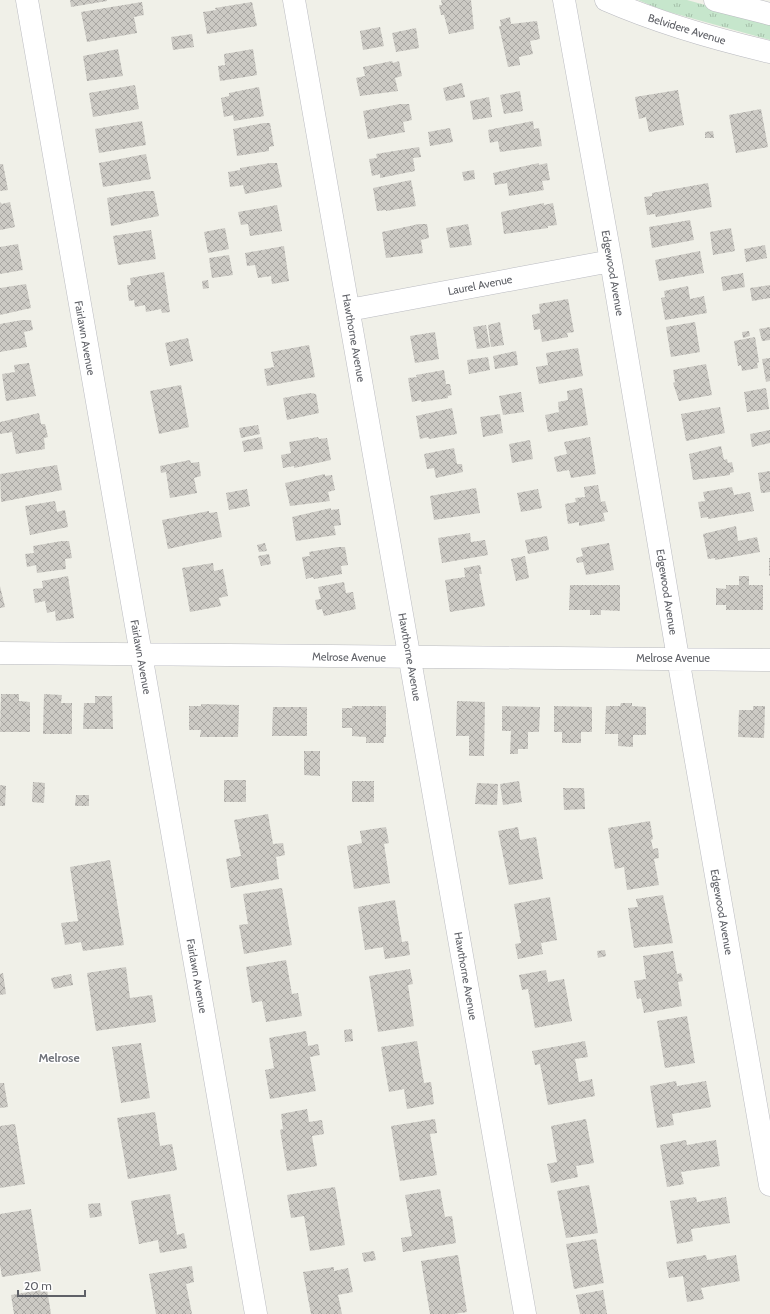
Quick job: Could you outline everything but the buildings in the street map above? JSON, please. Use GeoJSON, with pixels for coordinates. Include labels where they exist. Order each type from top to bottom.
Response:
{"type":"FeatureCollection","features":[{"type":"Feature","properties":{"kind":"street","name":"Fairlawn Avenue"},"geometry":{"type":"LineString","coordinates":[[27,0],[256,1314]]}},
{"type":"Feature","properties":{"kind":"street","name":"Hawthorne Avenue"},"geometry":{"type":"LineString","coordinates":[[294,0],[525,1314]]}},
{"type":"Feature","properties":{"kind":"street","name":"Edgewood Avenue"},"geometry":{"type":"LineString","coordinates":[[564,0],[611,261],[678,658],[770,1185]]}},
{"type":"Feature","properties":{"kind":"street","name":"Belvidere Avenue"},"geometry":{"type":"LineString","coordinates":[[606,0],[637,13],[686,30],[770,52]]}},
{"type":"Feature","properties":{"kind":"street"},"geometry":{"type":"LineString","coordinates":[[715,0],[770,14]]}},
{"type":"Feature","properties":{"kind":"street","name":"Laurel Avenue"},"geometry":{"type":"LineString","coordinates":[[349,310],[611,261]]}},
{"type":"Feature","properties":{"kind":"street","name":"Melrose Avenue"},"geometry":{"type":"LineString","coordinates":[[0,653],[770,660]]}},
{"type":"Feature","properties":{"kind":"green space"},"geometry":{"type":"Polygon","coordinates":[[[638,0],[687,0],[770,23],[770,40],[662,10],[638,0]]]}},
{"type":"Feature","properties":{"kind":"district","name":"Melrose"},"geometry":{"type":"Point","coordinates":[59,1057]}}]}
